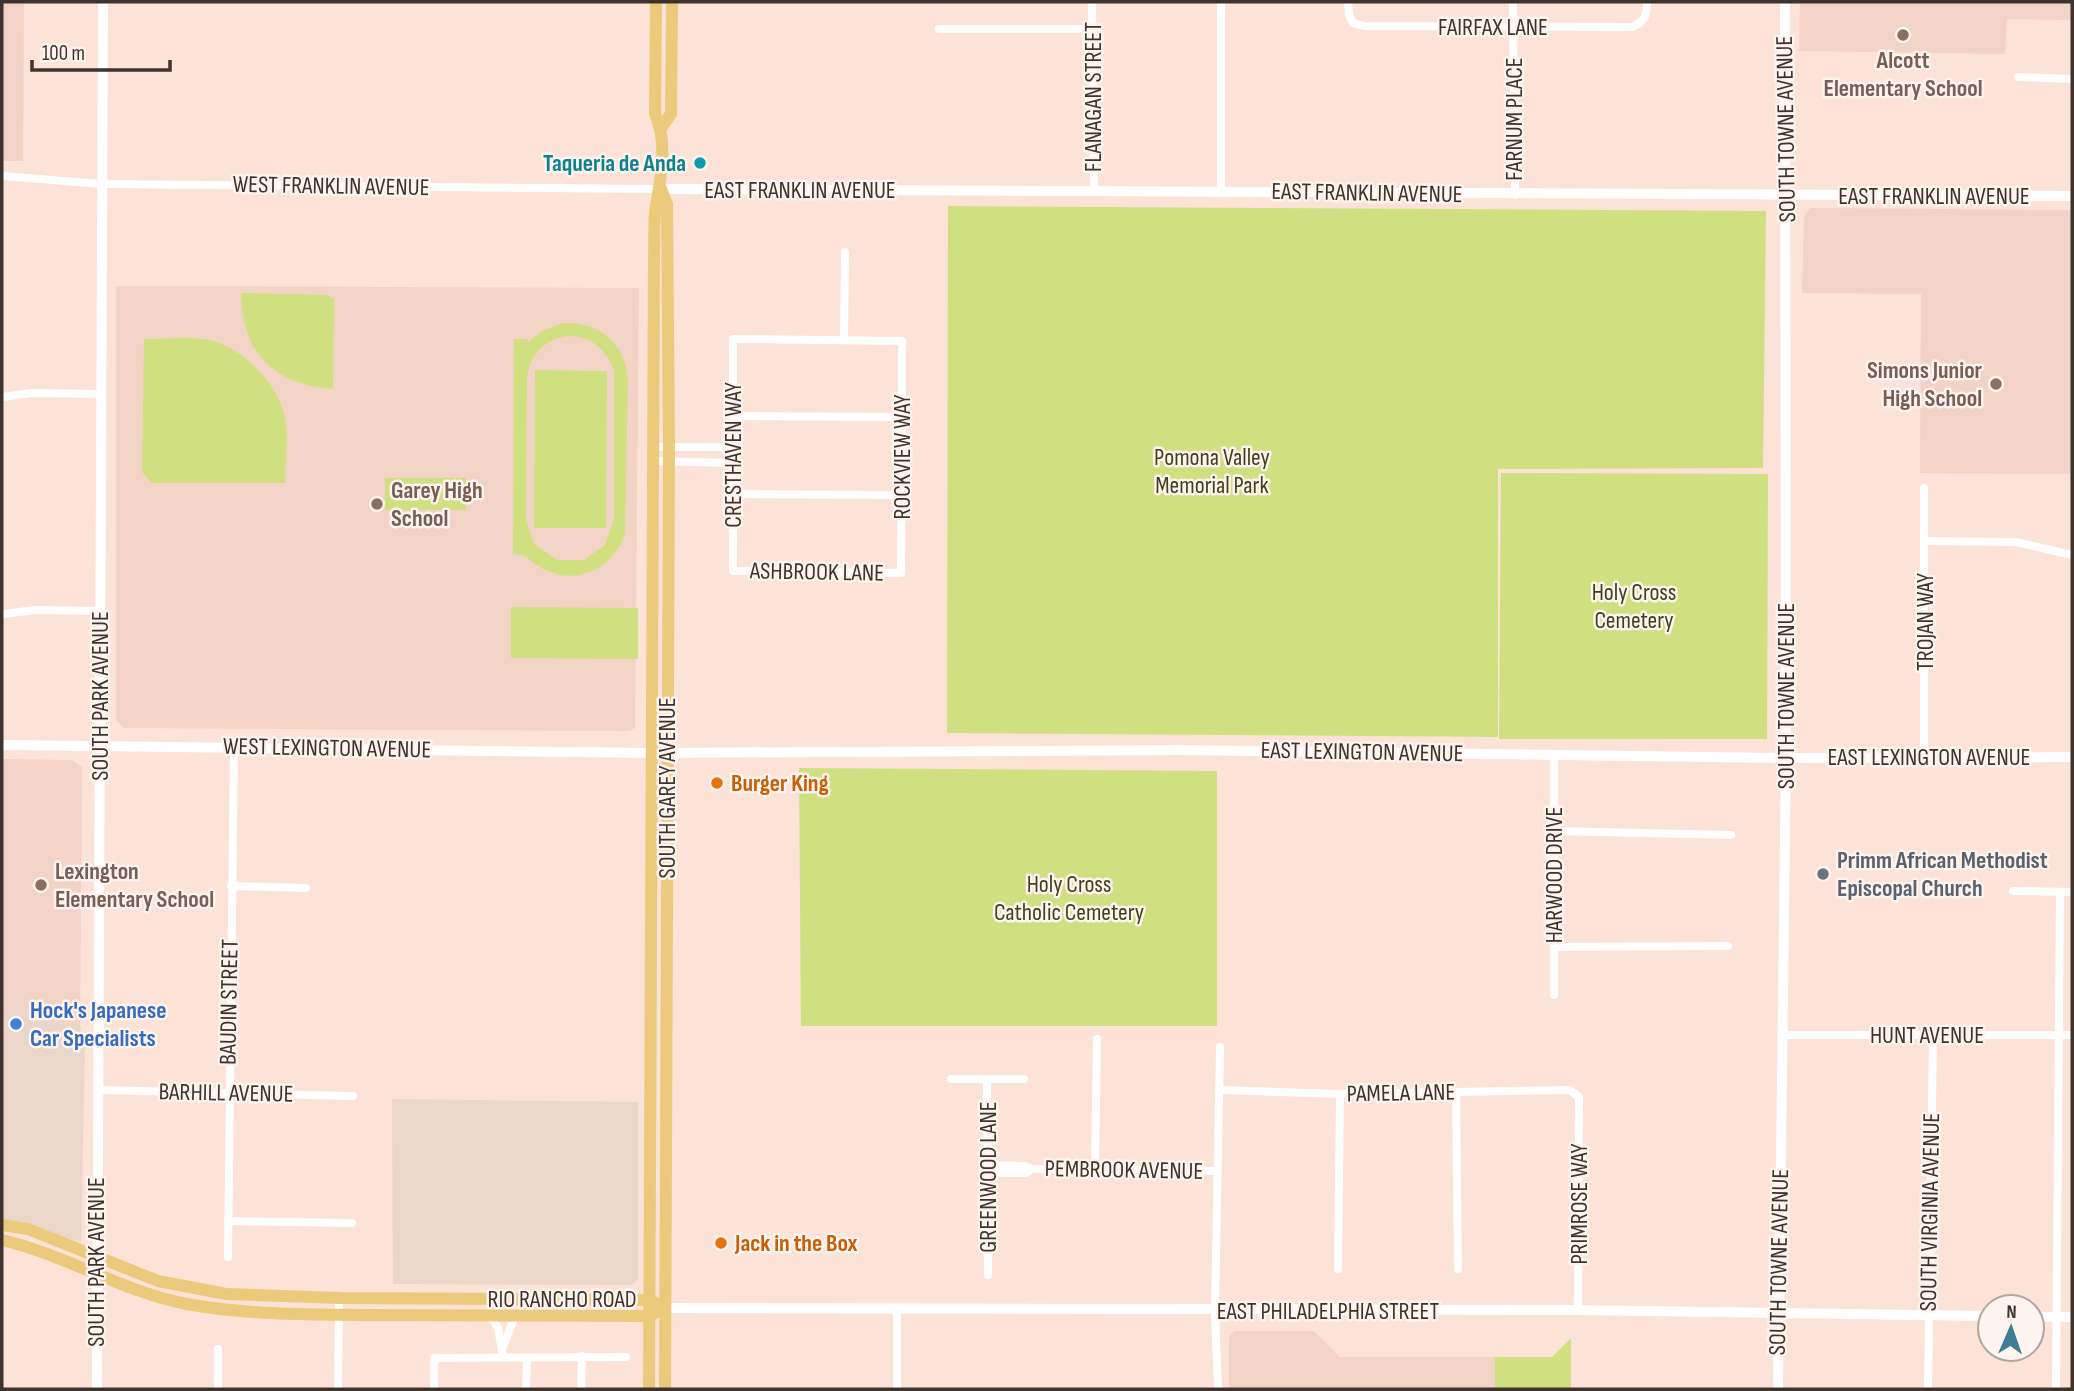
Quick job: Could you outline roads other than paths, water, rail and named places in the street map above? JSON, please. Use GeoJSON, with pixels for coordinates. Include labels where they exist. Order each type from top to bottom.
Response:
{"type":"FeatureCollection","features":[{"type":"Feature","properties":{"kind":"main road","name":"SOUTH GAREY AVENUE"},"geometry":{"type":"LineString","coordinates":[[649,1389],[654,255],[656,206],[661,189],[661,128],[655,114],[656,2]]}},
{"type":"Feature","properties":{"kind":"main road","name":"SOUTH GAREY AVENUE"},"geometry":{"type":"LineString","coordinates":[[661,128],[671,114],[671,2]]}},
{"type":"Feature","properties":{"kind":"main road","name":"SOUTH GAREY AVENUE"},"geometry":{"type":"LineString","coordinates":[[661,189],[667,204],[669,447],[665,1389]]}},
{"type":"Feature","properties":{"kind":"main road"},"geometry":{"type":"LineString","coordinates":[[650,1109],[666,1109]]}},
{"type":"Feature","properties":{"kind":"main road","name":"RIO RANCHO ROAD"},"geometry":{"type":"LineString","coordinates":[[2,1225],[28,1230],[95,1254],[145,1276],[226,1294],[339,1298],[650,1300],[665,1308]]}},
{"type":"Feature","properties":{"kind":"main road","name":"RIO RANCHO ROAD"},"geometry":{"type":"LineString","coordinates":[[2,1240],[37,1249],[141,1292],[194,1306],[271,1314],[650,1316],[665,1308]]}},
{"type":"Feature","properties":{"kind":"main road"},"geometry":{"type":"LineString","coordinates":[[400,1298],[400,1315]]}},
{"type":"Feature","properties":{"kind":"main road"},"geometry":{"type":"LineString","coordinates":[[461,1316],[476,1309],[497,1308],[508,1299]]}},
{"type":"Feature","properties":{"kind":"street","name":"SOUTH PARK AVENUE"},"geometry":{"type":"LineString","coordinates":[[97,1389],[95,1254],[101,746],[103,2]]}},
{"type":"Feature","properties":{"kind":"street","name":"FLANAGAN STREET"},"geometry":{"type":"LineString","coordinates":[[1093,2],[1094,192]]}},
{"type":"Feature","properties":{"kind":"street"},"geometry":{"type":"LineString","coordinates":[[1221,2],[1221,191]]}},
{"type":"Feature","properties":{"kind":"street","name":"FAIRFAX LANE"},"geometry":{"type":"LineString","coordinates":[[1348,2],[1353,23],[1364,26],[1514,27],[1633,27],[1642,22],[1647,14],[1647,2]]}},
{"type":"Feature","properties":{"kind":"street","name":"FARNUM PLACE"},"geometry":{"type":"LineString","coordinates":[[1513,2],[1515,195]]}},
{"type":"Feature","properties":{"kind":"street","name":"SOUTH TOWNE AVENUE"},"geometry":{"type":"LineString","coordinates":[[1778,1389],[1786,758],[1785,2]]}},
{"type":"Feature","properties":{"kind":"street"},"geometry":{"type":"LineString","coordinates":[[939,29],[1092,29]]}},
{"type":"Feature","properties":{"kind":"street"},"geometry":{"type":"LineString","coordinates":[[2018,77],[2072,79]]}},
{"type":"Feature","properties":{"kind":"street","name":"WEST FRANKLIN AVENUE"},"geometry":{"type":"LineString","coordinates":[[2,177],[102,184],[661,189]]}},
{"type":"Feature","properties":{"kind":"street","name":"EAST FRANKLIN AVENUE"},"geometry":{"type":"LineString","coordinates":[[661,189],[2072,196]]}},
{"type":"Feature","properties":{"kind":"street"},"geometry":{"type":"LineString","coordinates":[[844,340],[845,252]]}},
{"type":"Feature","properties":{"kind":"street","name":"CRESTHAVEN WAY"},"geometry":{"type":"LineString","coordinates":[[733,571],[733,339],[844,340]]}},
{"type":"Feature","properties":{"kind":"street","name":"ROCKVIEW WAY"},"geometry":{"type":"LineString","coordinates":[[844,340],[902,341],[901,573]]}},
{"type":"Feature","properties":{"kind":"street"},"geometry":{"type":"LineString","coordinates":[[2,397],[32,393],[102,394]]}},
{"type":"Feature","properties":{"kind":"street"},"geometry":{"type":"LineString","coordinates":[[733,416],[903,417]]}},
{"type":"Feature","properties":{"kind":"street"},"geometry":{"type":"LineString","coordinates":[[654,447],[733,447]]}},
{"type":"Feature","properties":{"kind":"street"},"geometry":{"type":"LineString","coordinates":[[654,461],[733,463]]}},
{"type":"Feature","properties":{"kind":"street","name":"TROJAN WAY"},"geometry":{"type":"LineString","coordinates":[[1924,488],[1924,756]]}},
{"type":"Feature","properties":{"kind":"street"},"geometry":{"type":"LineString","coordinates":[[733,494],[902,495]]}},
{"type":"Feature","properties":{"kind":"street"},"geometry":{"type":"LineString","coordinates":[[1926,541],[2016,542],[2072,555]]}},
{"type":"Feature","properties":{"kind":"street","name":"ASHBROOK LANE"},"geometry":{"type":"LineString","coordinates":[[733,571],[901,573]]}},
{"type":"Feature","properties":{"kind":"street"},"geometry":{"type":"LineString","coordinates":[[2,614],[36,610],[100,611]]}},
{"type":"Feature","properties":{"kind":"street","name":"WEST LEXINGTON AVENUE"},"geometry":{"type":"LineString","coordinates":[[2,745],[653,753]]}},
{"type":"Feature","properties":{"kind":"street","name":"BAUDIN STREET"},"geometry":{"type":"LineString","coordinates":[[228,1257],[234,747]]}},
{"type":"Feature","properties":{"kind":"street","name":"EAST LEXINGTON AVENUE"},"geometry":{"type":"LineString","coordinates":[[653,753],[1181,750],[1786,758],[2072,757]]}},
{"type":"Feature","properties":{"kind":"street","name":"HARWOOD DRIVE"},"geometry":{"type":"LineString","coordinates":[[1554,755],[1554,995]]}},
{"type":"Feature","properties":{"kind":"street"},"geometry":{"type":"LineString","coordinates":[[1554,831],[1731,835]]}},
{"type":"Feature","properties":{"kind":"street"},"geometry":{"type":"LineString","coordinates":[[231,886],[306,888]]}},
{"type":"Feature","properties":{"kind":"street"},"geometry":{"type":"LineString","coordinates":[[2013,891],[2072,892]]}},
{"type":"Feature","properties":{"kind":"street"},"geometry":{"type":"LineString","coordinates":[[2056,1389],[2060,892]]}},
{"type":"Feature","properties":{"kind":"street"},"geometry":{"type":"LineString","coordinates":[[1554,947],[1728,946]]}},
{"type":"Feature","properties":{"kind":"street","name":"HUNT AVENUE"},"geometry":{"type":"LineString","coordinates":[[1783,1035],[2072,1035]]}},
{"type":"Feature","properties":{"kind":"street","name":"SOUTH VIRGINIA AVENUE"},"geometry":{"type":"LineString","coordinates":[[1928,1389],[1933,1036]]}},
{"type":"Feature","properties":{"kind":"street"},"geometry":{"type":"LineString","coordinates":[[1095,1169],[1097,1039]]}},
{"type":"Feature","properties":{"kind":"street"},"geometry":{"type":"LineString","coordinates":[[1218,1389],[1215,1312],[1220,1047]]}},
{"type":"Feature","properties":{"kind":"street"},"geometry":{"type":"LineString","coordinates":[[951,1079],[1024,1079]]}},
{"type":"Feature","properties":{"kind":"street","name":"GREENWOOD LANE"},"geometry":{"type":"LineString","coordinates":[[987,1079],[988,1275]]}},
{"type":"Feature","properties":{"kind":"street","name":"BARHILL AVENUE"},"geometry":{"type":"LineString","coordinates":[[98,1090],[354,1096]]}},
{"type":"Feature","properties":{"kind":"street","name":"PAMELA LANE"},"geometry":{"type":"LineString","coordinates":[[1220,1090],[1340,1094],[1570,1090],[1579,1097]]}},
{"type":"Feature","properties":{"kind":"street"},"geometry":{"type":"LineString","coordinates":[[1456,1092],[1458,1269]]}},
{"type":"Feature","properties":{"kind":"street"},"geometry":{"type":"LineString","coordinates":[[1338,1269],[1340,1094]]}},
{"type":"Feature","properties":{"kind":"street","name":"PRIMROSE WAY"},"geometry":{"type":"LineString","coordinates":[[1578,1310],[1579,1097]]}},
{"type":"Feature","properties":{"kind":"street","name":"PEMBROOK AVENUE"},"geometry":{"type":"LineString","coordinates":[[988,1169],[1026,1173],[1032,1169],[1217,1171]]}},
{"type":"Feature","properties":{"kind":"street"},"geometry":{"type":"LineString","coordinates":[[229,1221],[352,1223]]}},
{"type":"Feature","properties":{"kind":"street"},"geometry":{"type":"LineString","coordinates":[[338,1389],[339,1298]]}},
{"type":"Feature","properties":{"kind":"street","name":"EAST PHILADELPHIA STREET"},"geometry":{"type":"LineString","coordinates":[[665,1308],[1215,1312],[1578,1310],[1976,1316]]}},
{"type":"Feature","properties":{"kind":"street"},"geometry":{"type":"LineString","coordinates":[[897,1310],[897,1389]]}},
{"type":"Feature","properties":{"kind":"street"},"geometry":{"type":"LineString","coordinates":[[491,1316],[503,1352]]}},
{"type":"Feature","properties":{"kind":"street"},"geometry":{"type":"LineString","coordinates":[[503,1352],[515,1316]]}},
{"type":"Feature","properties":{"kind":"street"},"geometry":{"type":"LineString","coordinates":[[2046,1317],[2072,1317]]}},
{"type":"Feature","properties":{"kind":"street"},"geometry":{"type":"LineString","coordinates":[[218,1349],[218,1389]]}},
{"type":"Feature","properties":{"kind":"street"},"geometry":{"type":"LineString","coordinates":[[434,1389],[434,1358],[503,1352],[527,1358],[626,1357]]}},
{"type":"Feature","properties":{"kind":"street"},"geometry":{"type":"LineString","coordinates":[[582,1356],[582,1389]]}},
{"type":"Feature","properties":{"kind":"street"},"geometry":{"type":"LineString","coordinates":[[526,1389],[527,1358]]}},
{"type":"Feature","properties":{"kind":"place","name":"Alcott Elementary School"},"geometry":{"type":"Point","coordinates":[1903,35]}},
{"type":"Feature","properties":{"kind":"place","name":"Taqueria de Anda"},"geometry":{"type":"Point","coordinates":[700,163]}},
{"type":"Feature","properties":{"kind":"place","name":"Simons Junior High School"},"geometry":{"type":"Point","coordinates":[1996,384]}},
{"type":"Feature","properties":{"kind":"place","name":"Garey High School"},"geometry":{"type":"Point","coordinates":[377,504]}},
{"type":"Feature","properties":{"kind":"place","name":"Burger King"},"geometry":{"type":"Point","coordinates":[717,783]}},
{"type":"Feature","properties":{"kind":"place","name":"Primm African Methodist Episcopal Church"},"geometry":{"type":"Point","coordinates":[1823,874]}},
{"type":"Feature","properties":{"kind":"place","name":"Lexington Elementary School"},"geometry":{"type":"Point","coordinates":[41,885]}},
{"type":"Feature","properties":{"kind":"place","name":"Hock's Japanese Car Specialists"},"geometry":{"type":"Point","coordinates":[16,1024]}},
{"type":"Feature","properties":{"kind":"place","name":"Jack in the Box"},"geometry":{"type":"Point","coordinates":[721,1243]}},
{"type":"Feature","properties":{"kind":"park label","name":"Pomona Valley Memorial Park"},"geometry":{"type":"Point","coordinates":[1212,471]}},
{"type":"Feature","properties":{"kind":"park label","name":"Holy Cross Cemetery"},"geometry":{"type":"Point","coordinates":[1634,606]}},
{"type":"Feature","properties":{"kind":"park label","name":"Holy Cross Catholic Cemetery"},"geometry":{"type":"Point","coordinates":[1069,898]}}]}
